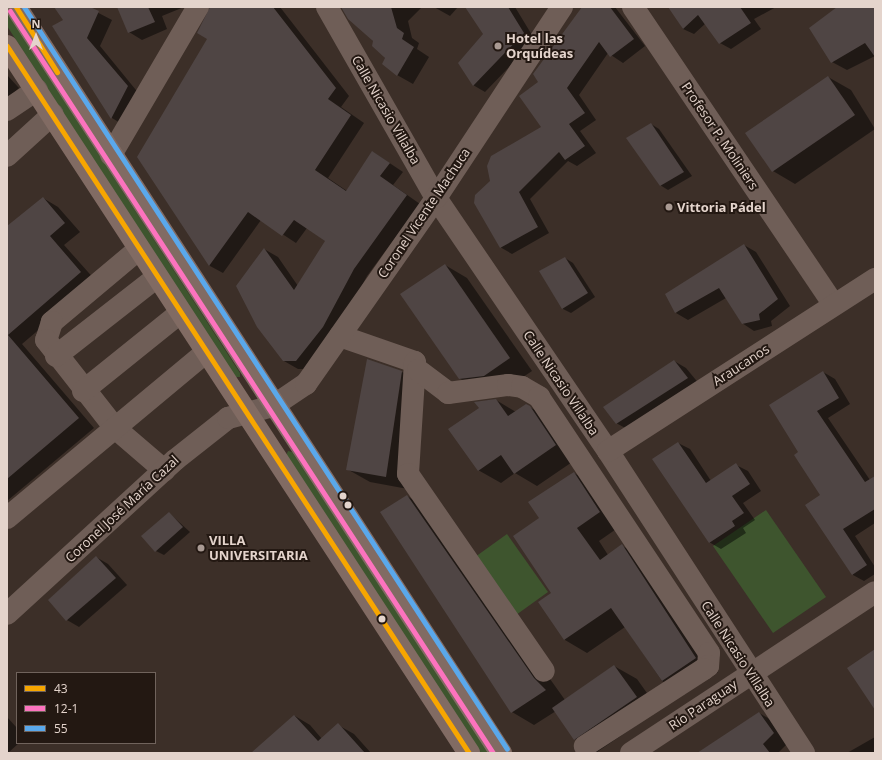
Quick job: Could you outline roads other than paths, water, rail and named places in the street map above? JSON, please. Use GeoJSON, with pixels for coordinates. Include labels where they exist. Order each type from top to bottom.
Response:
{"type":"FeatureCollection","features":[{"type":"Feature","properties":{"kind":"highway"},"geometry":{"type":"LineString","coordinates":[[16,7],[273,406],[501,753]]}},
{"type":"Feature","properties":{"kind":"highway"},"geometry":{"type":"LineString","coordinates":[[7,46],[53,114],[205,353],[469,753]]}},
{"type":"Feature","properties":{"kind":"street"},"geometry":{"type":"LineString","coordinates":[[111,156],[198,7]]}},
{"type":"Feature","properties":{"kind":"street","name":"Calle Nicasio Villalba"},"geometry":{"type":"LineString","coordinates":[[327,7],[436,198],[608,451],[751,674],[804,753]]}},
{"type":"Feature","properties":{"kind":"street","name":"Coronel Vicente Machuca"},"geometry":{"type":"LineString","coordinates":[[273,406],[306,384],[436,198],[562,7]]}},
{"type":"Feature","properties":{"kind":"street","name":"Profesor P. Moliniers"},"geometry":{"type":"LineString","coordinates":[[633,7],[834,305]]}},
{"type":"Feature","properties":{"kind":"street"},"geometry":{"type":"LineString","coordinates":[[7,110],[37,90]]}},
{"type":"Feature","properties":{"kind":"street"},"geometry":{"type":"LineString","coordinates":[[7,156],[53,114]]}},
{"type":"Feature","properties":{"kind":"street"},"geometry":{"type":"LineString","coordinates":[[139,249],[52,322],[46,340],[56,356],[83,391],[115,428],[164,470]]}},
{"type":"Feature","properties":{"kind":"street"},"geometry":{"type":"LineString","coordinates":[[56,356],[157,277]]}},
{"type":"Feature","properties":{"kind":"street","name":"Araucanos"},"geometry":{"type":"LineString","coordinates":[[608,451],[875,279]]}},
{"type":"Feature","properties":{"kind":"street"},"geometry":{"type":"LineString","coordinates":[[83,391],[180,313]]}},
{"type":"Feature","properties":{"kind":"street"},"geometry":{"type":"LineString","coordinates":[[340,336],[364,347],[411,358],[418,370],[448,393],[508,385],[522,387],[539,398],[709,653],[708,666],[585,746]]}},
{"type":"Feature","properties":{"kind":"street"},"geometry":{"type":"LineString","coordinates":[[7,518],[205,353]]}},
{"type":"Feature","properties":{"kind":"street"},"geometry":{"type":"LineString","coordinates":[[418,370],[406,460],[408,474],[544,671]]}},
{"type":"Feature","properties":{"kind":"street","name":"Coronel José María Cazal"},"geometry":{"type":"LineString","coordinates":[[7,614],[164,470],[228,418],[243,411],[273,406]]}},
{"type":"Feature","properties":{"kind":"street","name":"Río Paraguay"},"geometry":{"type":"LineString","coordinates":[[631,753],[875,592]]}},
{"type":"Feature","properties":{"kind":"place","name":"Hotel las Orquídeas"},"geometry":{"type":"Point","coordinates":[498,46]}},
{"type":"Feature","properties":{"kind":"place","name":"Vittoria Pádel"},"geometry":{"type":"Point","coordinates":[669,207]}},
{"type":"Feature","properties":{"kind":"place","name":"VILLA UNIVERSITARIA"},"geometry":{"type":"Point","coordinates":[201,548]}}]}
